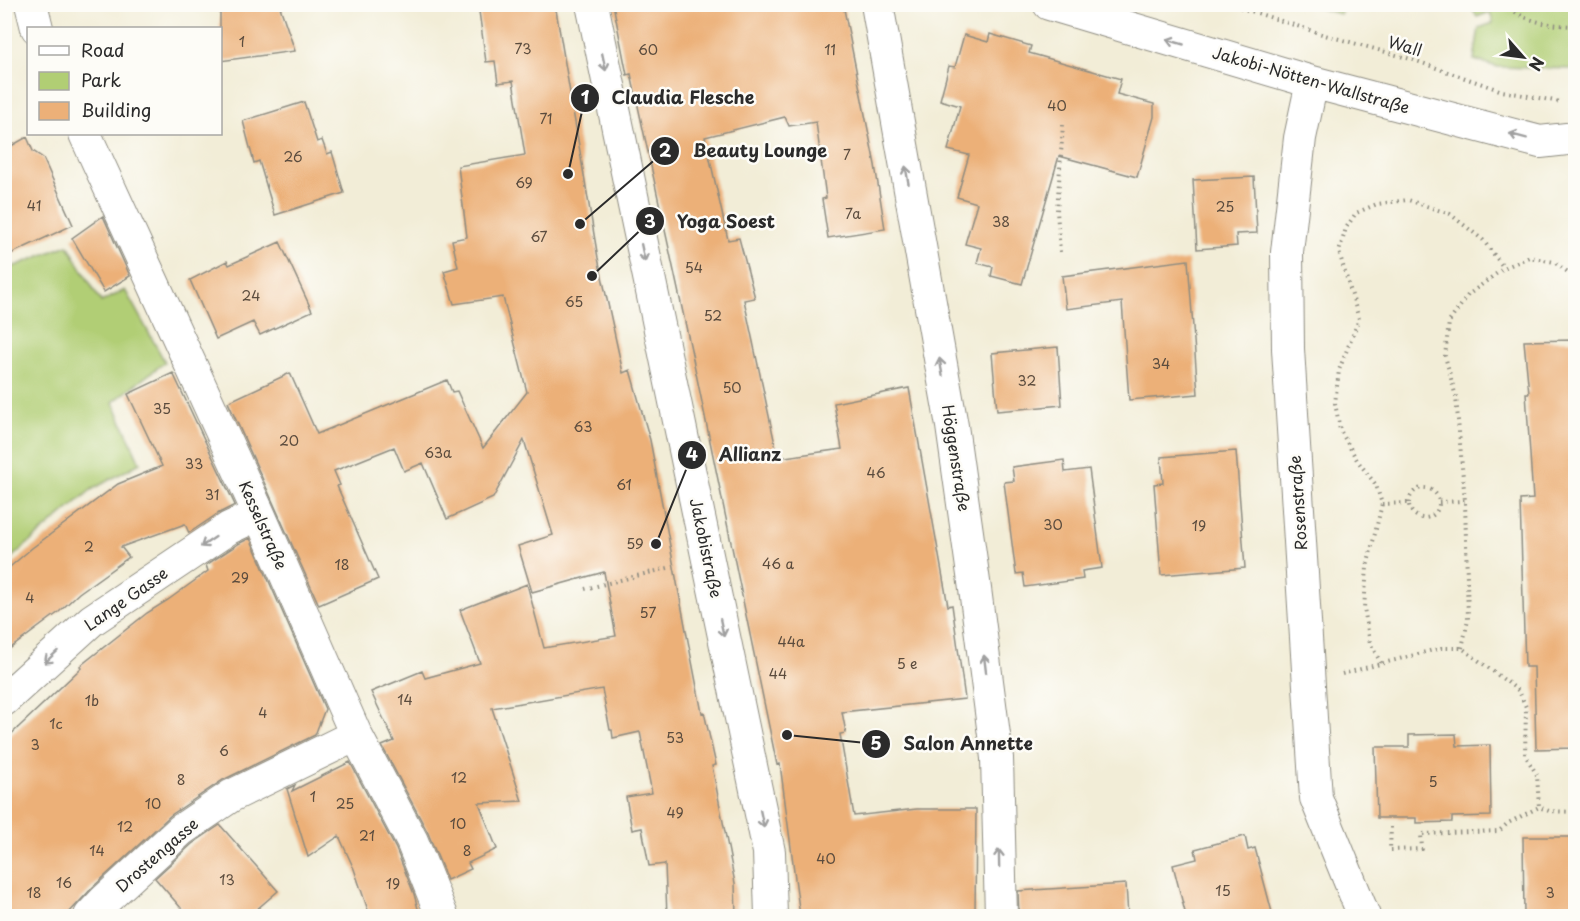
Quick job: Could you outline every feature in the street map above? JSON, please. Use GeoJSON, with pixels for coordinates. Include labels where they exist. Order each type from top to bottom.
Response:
{"type":"FeatureCollection","features":[{"type":"Feature","properties":{"kind":"street"},"geometry":{"type":"LineString","coordinates":[[31,4],[37,27]]}},
{"type":"Feature","properties":{"kind":"street","name":"Jakobistraße"},"geometry":{"type":"LineString","coordinates":[[592,4],[769,852],[771,916]]}},
{"type":"Feature","properties":{"kind":"street","name":"Höggenstraße"},"geometry":{"type":"LineString","coordinates":[[877,4],[952,426],[975,590],[997,758],[1001,916]]}},
{"type":"Feature","properties":{"kind":"street","name":"Jakobi-Nötten-Wallstraße"},"geometry":{"type":"LineString","coordinates":[[1049,4],[1312,82],[1540,142],[1575,138]]}},
{"type":"Feature","properties":{"kind":"street","name":"Rosenstraße"},"geometry":{"type":"LineString","coordinates":[[1312,82],[1300,138],[1287,252],[1288,349],[1316,798],[1364,916]]}},
{"type":"Feature","properties":{"kind":"street","name":"Kesselstraße"},"geometry":{"type":"LineString","coordinates":[[85,135],[259,514],[356,735],[412,841],[442,916]]}},
{"type":"Feature","properties":{"kind":"street","name":"Lange Gasse"},"geometry":{"type":"LineString","coordinates":[[4,700],[92,620],[229,528],[259,514]]}},
{"type":"Feature","properties":{"kind":"street","name":"Drostengasse"},"geometry":{"type":"LineString","coordinates":[[90,916],[182,830],[231,796],[356,735]]}},
{"type":"Feature","properties":{"kind":"path","name":"Wall"},"geometry":{"type":"LineString","coordinates":[[1228,4],[1324,35],[1414,60],[1502,92],[1565,103]]}},
{"type":"Feature","properties":{"kind":"path"},"geometry":{"type":"LineString","coordinates":[[1506,4],[1515,13],[1547,25],[1575,26]]}},
{"type":"Feature","properties":{"kind":"path"},"geometry":{"type":"LineString","coordinates":[[1060,252],[1057,211],[1063,125]]}},
{"type":"Feature","properties":{"kind":"path"},"geometry":{"type":"LineString","coordinates":[[1381,663],[1370,643],[1364,608],[1367,567],[1382,504],[1376,485],[1340,430],[1335,403],[1339,370],[1359,319],[1339,252],[1346,228],[1356,213],[1377,204],[1408,200],[1450,214],[1483,240],[1504,268]]}},
{"type":"Feature","properties":{"kind":"path"},"geometry":{"type":"LineString","coordinates":[[1462,648],[1468,620],[1465,501],[1456,397],[1445,356],[1449,322],[1468,295],[1504,268],[1529,257],[1554,262],[1575,278]]}},
{"type":"Feature","properties":{"kind":"path"},"geometry":{"type":"LineString","coordinates":[[1424,488],[1435,491],[1439,502],[1435,513],[1424,518],[1413,514],[1408,503],[1413,492],[1424,488]]}},
{"type":"Feature","properties":{"kind":"path"},"geometry":{"type":"LineString","coordinates":[[1439,502],[1465,501]]}},
{"type":"Feature","properties":{"kind":"path"},"geometry":{"type":"LineString","coordinates":[[1382,504],[1408,503]]}},
{"type":"Feature","properties":{"kind":"path"},"geometry":{"type":"LineString","coordinates":[[585,589],[708,558]]}},
{"type":"Feature","properties":{"kind":"path"},"geometry":{"type":"LineString","coordinates":[[1309,678],[1331,677],[1441,648],[1462,648],[1519,691],[1526,707],[1525,755],[1537,775],[1539,807]]}},
{"type":"Feature","properties":{"kind":"path"},"geometry":{"type":"LineString","coordinates":[[1391,827],[1390,850],[1422,849],[1421,834],[1499,831],[1508,823],[1539,807],[1549,811],[1575,812]]}},
{"type":"Feature","properties":{"kind":"green space"},"geometry":{"type":"Polygon","coordinates":[[[1346,4],[1340,14],[1307,5],[1346,4]]]}},
{"type":"Feature","properties":{"kind":"green space"},"geometry":{"type":"Polygon","coordinates":[[[1470,5],[1575,5],[1575,69],[1498,67],[1474,60],[1479,28],[1493,23],[1490,12],[1477,17],[1470,5]]]}},
{"type":"Feature","properties":{"kind":"green space"},"geometry":{"type":"Polygon","coordinates":[[[68,245],[101,302],[125,290],[165,362],[113,402],[140,463],[91,490],[5,563],[5,270],[68,245]]]}},
{"type":"Feature","properties":{"kind":"building"},"geometry":{"type":"Polygon","coordinates":[[[220,4],[279,4],[295,51],[222,61],[222,27],[220,27],[220,4]]]}},
{"type":"Feature","properties":{"kind":"building"},"geometry":{"type":"Polygon","coordinates":[[[478,4],[555,4],[598,258],[623,373],[630,370],[650,440],[702,713],[704,712],[716,765],[712,766],[735,883],[736,916],[667,916],[665,864],[649,866],[642,828],[632,830],[626,797],[652,793],[640,732],[613,738],[602,689],[492,708],[522,801],[479,803],[497,849],[468,863],[471,869],[447,880],[428,833],[382,746],[394,741],[371,692],[422,671],[425,678],[480,663],[460,610],[527,584],[544,648],[616,636],[604,572],[532,592],[518,546],[553,535],[524,440],[493,498],[447,519],[423,463],[404,471],[394,447],[334,471],[340,485],[337,486],[378,579],[319,605],[228,402],[290,373],[317,434],[447,380],[452,392],[457,391],[483,448],[527,392],[503,297],[454,304],[444,271],[458,267],[452,240],[467,237],[458,166],[525,155],[513,81],[498,83],[495,61],[486,62],[478,4]]]}},
{"type":"Feature","properties":{"kind":"building"},"geometry":{"type":"Polygon","coordinates":[[[613,4],[843,4],[875,165],[885,229],[828,238],[822,199],[826,198],[816,122],[789,126],[785,117],[705,137],[728,240],[739,238],[755,298],[744,300],[778,458],[842,449],[834,403],[909,388],[948,606],[952,605],[965,699],[842,712],[846,733],[840,734],[854,816],[917,809],[976,809],[975,916],[800,916],[780,764],[777,765],[692,354],[631,74],[627,75],[613,4]]]}},
{"type":"Feature","properties":{"kind":"building"},"geometry":{"type":"Polygon","coordinates":[[[990,34],[1031,46],[1029,53],[1121,79],[1117,94],[1154,104],[1154,117],[1137,177],[1059,156],[1022,284],[991,276],[993,267],[977,263],[981,248],[965,244],[977,203],[957,197],[969,155],[948,150],[960,106],[940,100],[949,66],[955,67],[964,35],[988,42],[990,34]]]}},
{"type":"Feature","properties":{"kind":"building"},"geometry":{"type":"Polygon","coordinates":[[[304,102],[317,142],[322,140],[327,154],[332,152],[344,193],[275,215],[259,161],[254,163],[243,121],[304,102]]]}},
{"type":"Feature","properties":{"kind":"building"},"geometry":{"type":"Polygon","coordinates":[[[27,137],[33,151],[43,158],[73,225],[4,257],[4,150],[27,137]]]}},
{"type":"Feature","properties":{"kind":"building"},"geometry":{"type":"Polygon","coordinates":[[[1254,177],[1257,233],[1236,234],[1237,246],[1197,249],[1193,180],[1254,177]]]}},
{"type":"Feature","properties":{"kind":"building"},"geometry":{"type":"Polygon","coordinates":[[[103,216],[130,276],[104,292],[72,238],[103,216]]]}},
{"type":"Feature","properties":{"kind":"building"},"geometry":{"type":"Polygon","coordinates":[[[280,242],[312,311],[260,335],[253,322],[216,339],[190,280],[227,261],[229,265],[280,242]]]}},
{"type":"Feature","properties":{"kind":"building"},"geometry":{"type":"Polygon","coordinates":[[[1188,260],[1198,394],[1129,400],[1122,302],[1066,309],[1062,276],[1188,260]]]}},
{"type":"Feature","properties":{"kind":"building"},"geometry":{"type":"Polygon","coordinates":[[[1575,340],[1575,748],[1536,749],[1534,667],[1525,667],[1520,500],[1533,499],[1526,393],[1529,393],[1524,341],[1575,340]]]}},
{"type":"Feature","properties":{"kind":"building"},"geometry":{"type":"Polygon","coordinates":[[[1058,347],[1062,405],[997,411],[992,353],[1058,347]]]}},
{"type":"Feature","properties":{"kind":"building"},"geometry":{"type":"Polygon","coordinates":[[[173,373],[235,505],[189,533],[185,524],[121,547],[129,557],[79,593],[59,612],[4,653],[4,572],[32,548],[118,484],[162,466],[128,394],[173,373]]]}},
{"type":"Feature","properties":{"kind":"building"},"geometry":{"type":"Polygon","coordinates":[[[1236,451],[1245,568],[1161,575],[1154,484],[1163,483],[1161,457],[1236,451]]]}},
{"type":"Feature","properties":{"kind":"building"},"geometry":{"type":"Polygon","coordinates":[[[1064,460],[1065,472],[1089,469],[1102,568],[1082,571],[1083,579],[1025,587],[1023,573],[1016,574],[1004,482],[1014,481],[1012,467],[1064,460]]]}},
{"type":"Feature","properties":{"kind":"building"},"geometry":{"type":"Polygon","coordinates":[[[250,538],[325,709],[315,735],[223,780],[171,815],[93,887],[66,916],[4,916],[4,741],[81,668],[80,666],[147,613],[208,571],[206,565],[250,538]]]}},
{"type":"Feature","properties":{"kind":"building"},"geometry":{"type":"Polygon","coordinates":[[[1456,734],[1457,746],[1490,745],[1491,816],[1452,817],[1452,822],[1416,823],[1416,818],[1377,818],[1375,747],[1409,747],[1409,735],[1456,734]]]}},
{"type":"Feature","properties":{"kind":"building"},"geometry":{"type":"Polygon","coordinates":[[[350,762],[396,849],[420,916],[370,916],[354,869],[339,836],[308,857],[287,789],[295,785],[292,791],[350,762]]]}},
{"type":"Feature","properties":{"kind":"building"},"geometry":{"type":"Polygon","coordinates":[[[220,825],[278,891],[249,916],[188,916],[155,878],[192,844],[220,825]]]}},
{"type":"Feature","properties":{"kind":"building"},"geometry":{"type":"Polygon","coordinates":[[[1245,836],[1248,850],[1255,848],[1273,916],[1186,916],[1173,865],[1197,859],[1195,849],[1245,836]]]}},
{"type":"Feature","properties":{"kind":"building"},"geometry":{"type":"Polygon","coordinates":[[[1523,837],[1575,837],[1575,916],[1524,916],[1523,837]]]}},
{"type":"Feature","properties":{"kind":"building"},"geometry":{"type":"Polygon","coordinates":[[[1126,884],[1128,916],[1019,916],[1018,891],[1126,884]]]}},
{"type":"Feature","properties":{"kind":"place","name":"Claudia Flesche"},"geometry":{"type":"Point","coordinates":[568,174]}},
{"type":"Feature","properties":{"kind":"place","name":"Beauty Lounge"},"geometry":{"type":"Point","coordinates":[580,224]}},
{"type":"Feature","properties":{"kind":"place","name":"Yoga Soest"},"geometry":{"type":"Point","coordinates":[592,276]}},
{"type":"Feature","properties":{"kind":"place","name":"Allianz"},"geometry":{"type":"Point","coordinates":[656,544]}},
{"type":"Feature","properties":{"kind":"place","name":"Salon Annette"},"geometry":{"type":"Point","coordinates":[787,735]}}]}
